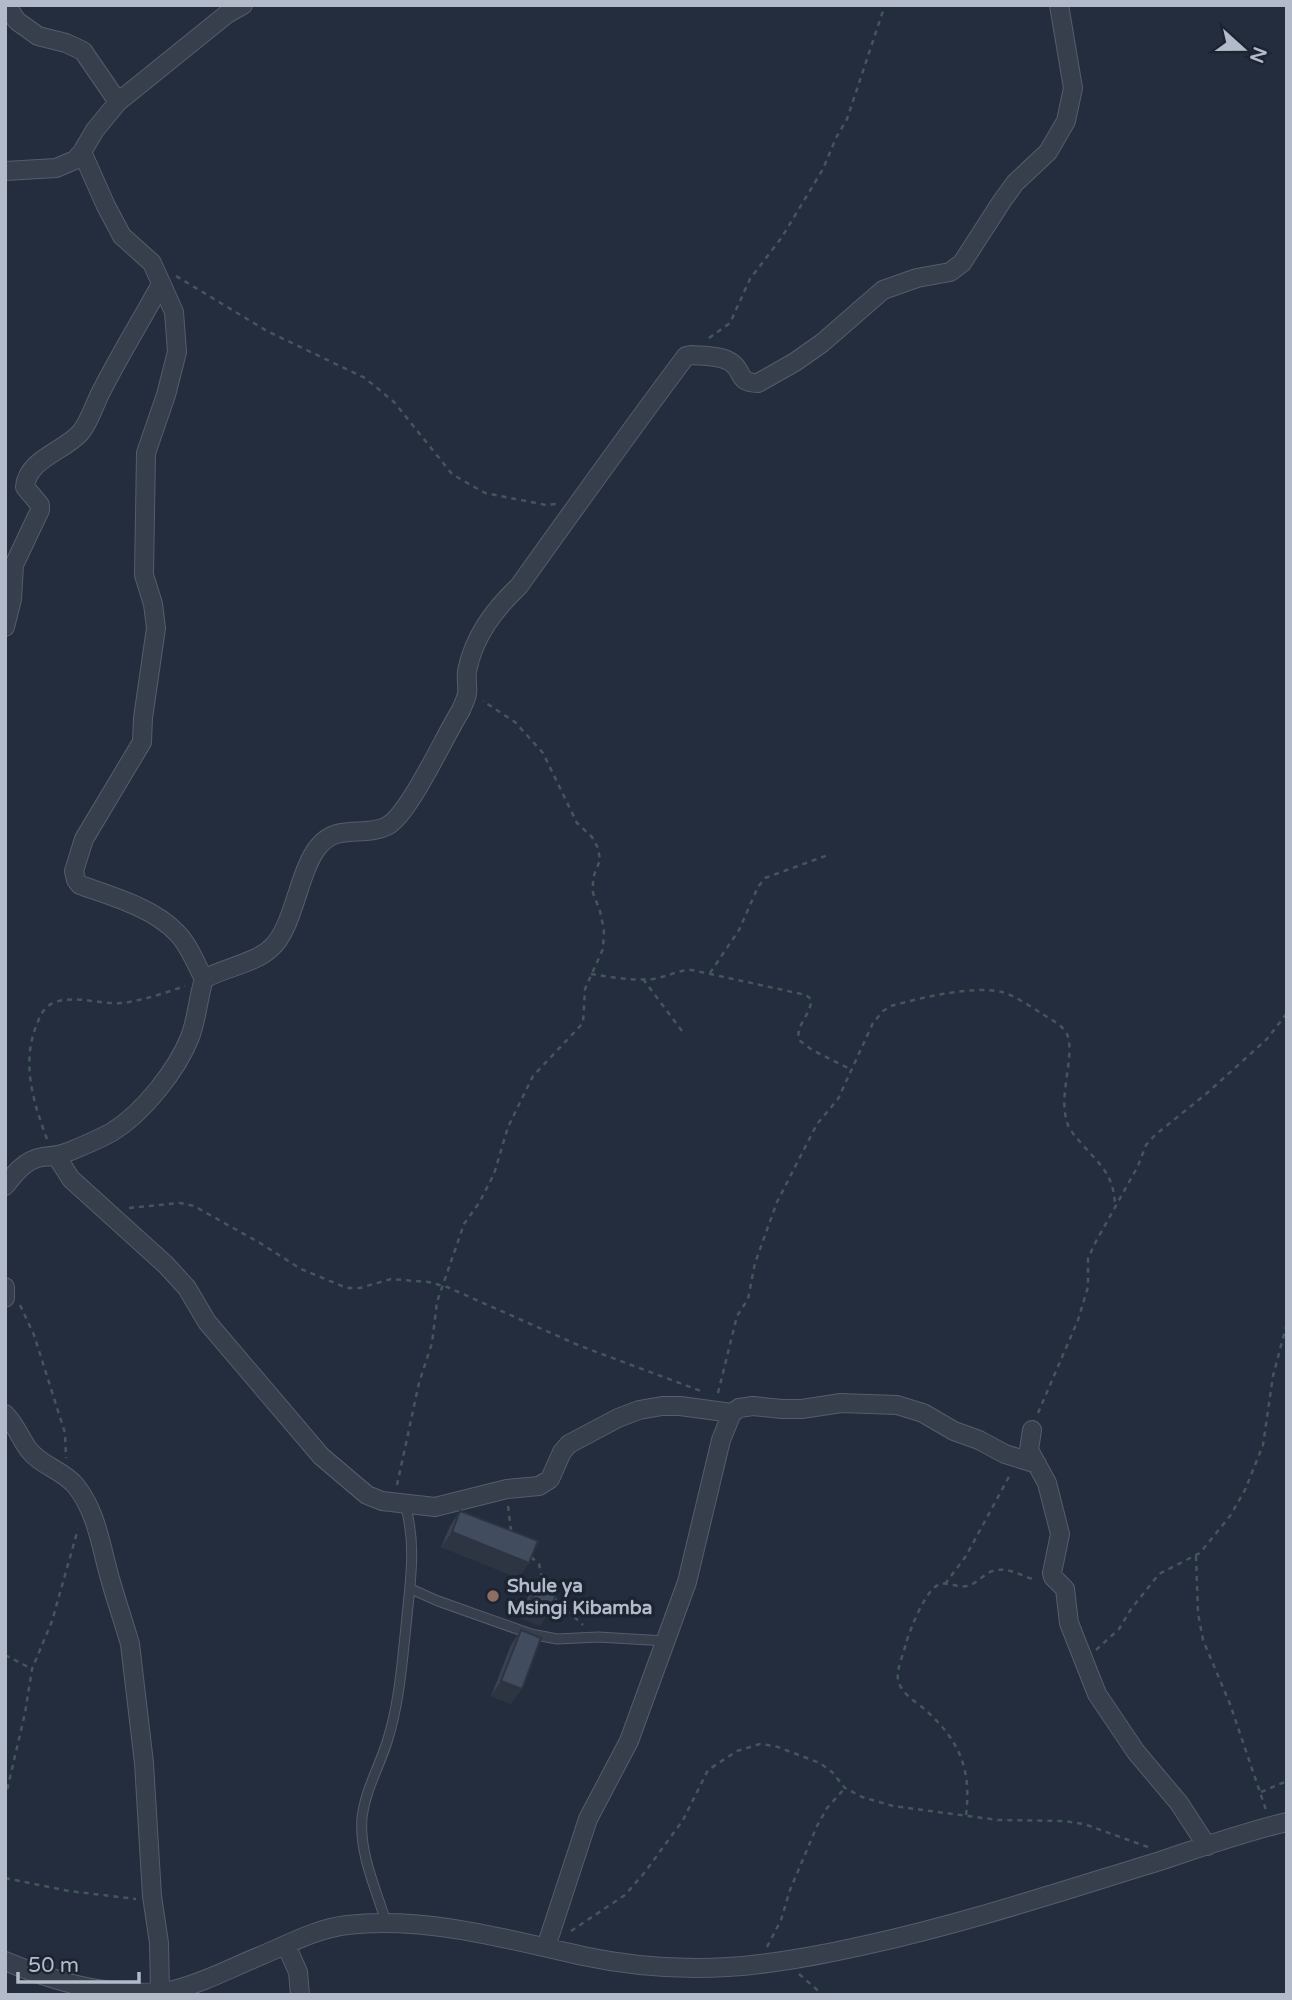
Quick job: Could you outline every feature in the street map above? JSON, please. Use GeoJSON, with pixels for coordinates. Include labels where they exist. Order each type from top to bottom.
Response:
{"type":"FeatureCollection","features":[{"type":"Feature","properties":{"kind":"street"},"geometry":{"type":"LineString","coordinates":[[6,5],[17,21],[38,36],[66,43],[83,51],[118,102]]}},
{"type":"Feature","properties":{"kind":"street"},"geometry":{"type":"LineString","coordinates":[[5,171],[56,168],[75,160],[118,102],[221,18],[243,5]]}},
{"type":"Feature","properties":{"kind":"street"},"geometry":{"type":"LineString","coordinates":[[204,979],[262,954],[276,943],[317,848],[331,836],[351,830],[374,830],[388,825],[402,812],[461,710],[467,693],[466,675],[472,652],[484,626],[500,604],[519,586],[686,356],[730,362],[736,366],[741,377],[758,383],[822,344],[842,328],[865,303],[883,290],[956,269],[1016,183],[1048,152],[1066,121],[1073,88],[1059,5]]}},
{"type":"Feature","properties":{"kind":"street"},"geometry":{"type":"LineString","coordinates":[[5,1186],[15,1172],[28,1162],[57,1157],[112,1132],[145,1104],[167,1079],[190,1035],[204,979],[183,940],[162,920],[80,885],[75,880],[74,871],[84,839],[142,742],[156,628],[153,604],[144,575],[146,453],[166,395],[177,352],[174,312],[152,263],[122,236],[82,152]]}},
{"type":"Feature","properties":{"kind":"street"},"geometry":{"type":"LineString","coordinates":[[5,627],[12,599],[14,565],[40,510],[40,505],[25,487],[27,477],[38,464],[81,432],[161,284]]}},
{"type":"Feature","properties":{"kind":"street"},"geometry":{"type":"LineString","coordinates":[[57,1157],[71,1179],[166,1265],[187,1288],[207,1322],[321,1456],[368,1494],[382,1501],[435,1507],[507,1489],[540,1486],[550,1479],[562,1452],[569,1444],[639,1410],[680,1406],[732,1413]]}},
{"type":"Feature","properties":{"kind":"street"},"geometry":{"type":"LineString","coordinates":[[5,1298],[6,1288]]}},
{"type":"Feature","properties":{"kind":"street"},"geometry":{"type":"LineString","coordinates":[[550,1948],[588,1819],[629,1741],[687,1583],[721,1440],[732,1413],[739,1408],[753,1406],[802,1409],[841,1403],[897,1405],[923,1413],[1004,1454],[1037,1464]]}},
{"type":"Feature","properties":{"kind":"street"},"geometry":{"type":"LineString","coordinates":[[5,1414],[15,1424],[36,1458],[65,1475],[78,1489],[94,1518],[130,1644],[144,1763],[153,1901],[159,1943],[160,1991]]}},
{"type":"Feature","properties":{"kind":"street"},"geometry":{"type":"LineString","coordinates":[[1032,1430],[1029,1450],[1047,1483],[1058,1523],[1059,1542],[1052,1568],[1054,1577],[1065,1588],[1069,1623],[1097,1694],[1136,1752],[1179,1803],[1207,1846]]}},
{"type":"Feature","properties":{"kind":"street"},"geometry":{"type":"LineString","coordinates":[[5,1961],[43,1977],[98,1990],[174,1990],[316,1931],[345,1925],[386,1922],[426,1924],[495,1934],[599,1958],[684,1968],[787,1962],[937,1930],[1287,1822]]}},
{"type":"Feature","properties":{"kind":"street"},"geometry":{"type":"LineString","coordinates":[[286,1945],[298,1972],[300,1995]]}},
{"type":"Feature","properties":{"kind":"lane"},"geometry":{"type":"LineString","coordinates":[[386,1922],[365,1856],[362,1821],[364,1805],[387,1742],[397,1697],[411,1589],[412,1537],[399,1503]]}},
{"type":"Feature","properties":{"kind":"lane"},"geometry":{"type":"LineString","coordinates":[[411,1589],[531,1634],[557,1639],[598,1637],[666,1641]]}},
{"type":"Feature","properties":{"kind":"path"},"geometry":{"type":"LineString","coordinates":[[691,355],[730,323],[750,279],[782,237],[812,189],[847,119],[885,5]]}},
{"type":"Feature","properties":{"kind":"path"},"geometry":{"type":"LineString","coordinates":[[152,263],[267,331],[365,378],[394,402],[452,474],[485,493],[546,505],[578,502]]}},
{"type":"Feature","properties":{"kind":"path"},"geometry":{"type":"LineString","coordinates":[[399,1503],[414,1402],[432,1343],[437,1302],[464,1224],[494,1174],[508,1127],[533,1076],[583,1023],[585,989],[600,957],[604,930],[593,893],[593,878],[600,860],[592,837],[577,823],[538,747],[514,722],[467,693]]}},
{"type":"Feature","properties":{"kind":"path"},"geometry":{"type":"LineString","coordinates":[[710,973],[739,930],[758,887],[765,878],[828,855]]}},
{"type":"Feature","properties":{"kind":"path"},"geometry":{"type":"LineString","coordinates":[[590,974],[643,979],[657,978],[682,970],[710,973],[806,995],[811,999],[811,1006],[797,1033],[799,1040],[812,1050],[852,1070]]}},
{"type":"Feature","properties":{"kind":"path"},"geometry":{"type":"LineString","coordinates":[[57,1157],[39,1117],[30,1084],[28,1059],[33,1033],[44,1010],[63,1001],[121,1003],[147,998],[204,979]]}},
{"type":"Feature","properties":{"kind":"path"},"geometry":{"type":"LineString","coordinates":[[643,979],[685,1035]]}},
{"type":"Feature","properties":{"kind":"path"},"geometry":{"type":"LineString","coordinates":[[732,1413],[717,1400],[732,1335],[739,1311],[749,1295],[762,1240],[777,1202],[817,1125],[838,1099],[873,1023],[891,1006],[973,990],[1004,993],[1057,1023],[1066,1031],[1069,1055],[1065,1103],[1068,1125],[1110,1177],[1115,1206]]}},
{"type":"Feature","properties":{"kind":"path"},"geometry":{"type":"LineString","coordinates":[[1032,1430],[1043,1398],[1078,1320],[1088,1287],[1088,1259],[1139,1166],[1146,1145],[1267,1039],[1287,1013]]}},
{"type":"Feature","properties":{"kind":"path"},"geometry":{"type":"LineString","coordinates":[[108,1213],[140,1205],[180,1203],[194,1206],[260,1242],[301,1269],[336,1284],[359,1288],[391,1279],[443,1287],[603,1355],[706,1393]]}},
{"type":"Feature","properties":{"kind":"path"},"geometry":{"type":"LineString","coordinates":[[6,1288],[24,1311],[34,1335],[65,1433],[65,1475]]}},
{"type":"Feature","properties":{"kind":"path"},"geometry":{"type":"LineString","coordinates":[[1084,1660],[1119,1629],[1159,1574],[1196,1556],[1216,1536],[1230,1516],[1263,1445],[1273,1376],[1287,1323]]}},
{"type":"Feature","properties":{"kind":"path"},"geometry":{"type":"LineString","coordinates":[[945,1584],[966,1556],[1019,1458]]}},
{"type":"Feature","properties":{"kind":"path"},"geometry":{"type":"LineString","coordinates":[[507,1489],[512,1539]]}},
{"type":"Feature","properties":{"kind":"path"},"geometry":{"type":"LineString","coordinates":[[5,1799],[32,1669],[52,1621],[78,1529]]}},
{"type":"Feature","properties":{"kind":"path"},"geometry":{"type":"LineString","coordinates":[[530,1556],[539,1564],[544,1583]]}},
{"type":"Feature","properties":{"kind":"path"},"geometry":{"type":"LineString","coordinates":[[1196,1556],[1198,1613],[1203,1640],[1230,1704],[1251,1770],[1266,1806],[1265,1827]]}},
{"type":"Feature","properties":{"kind":"path"},"geometry":{"type":"LineString","coordinates":[[966,1815],[969,1793],[963,1759],[943,1726],[901,1689],[897,1678],[913,1623],[935,1587],[945,1584],[964,1587],[991,1572],[1007,1569],[1027,1578],[1060,1583]]}},
{"type":"Feature","properties":{"kind":"path"},"geometry":{"type":"LineString","coordinates":[[552,1594],[598,1637]]}},
{"type":"Feature","properties":{"kind":"path"},"geometry":{"type":"LineString","coordinates":[[5,1656],[32,1669]]}},
{"type":"Feature","properties":{"kind":"path"},"geometry":{"type":"LineString","coordinates":[[550,1948],[565,1934],[606,1909],[632,1888],[683,1820],[708,1770],[737,1751],[760,1744],[790,1751],[820,1763],[845,1788],[862,1797],[893,1806],[998,1820],[1084,1824],[1145,1845],[1165,1859]]}},
{"type":"Feature","properties":{"kind":"path"},"geometry":{"type":"LineString","coordinates":[[1261,1793],[1287,1781]]}},
{"type":"Feature","properties":{"kind":"path"},"geometry":{"type":"LineString","coordinates":[[760,1964],[781,1920],[790,1890],[817,1826],[827,1808],[845,1788]]}},
{"type":"Feature","properties":{"kind":"path"},"geometry":{"type":"LineString","coordinates":[[5,1878],[69,1891],[153,1901]]}},
{"type":"Feature","properties":{"kind":"path"},"geometry":{"type":"LineString","coordinates":[[787,1962],[823,1995]]}},
{"type":"Feature","properties":{"kind":"building"},"geometry":{"type":"Polygon","coordinates":[[[460,1511],[538,1541],[529,1563],[452,1532],[460,1511]]]}},
{"type":"Feature","properties":{"kind":"building"},"geometry":{"type":"Polygon","coordinates":[[[541,1576],[560,1583],[550,1611],[530,1603],[541,1576]]]}},
{"type":"Feature","properties":{"kind":"building"},"geometry":{"type":"Polygon","coordinates":[[[521,1630],[541,1638],[522,1689],[501,1681],[521,1630]]]}},
{"type":"Feature","properties":{"kind":"place","name":"Shule ya Msingi Kibamba"},"geometry":{"type":"Point","coordinates":[493,1596]}}]}
